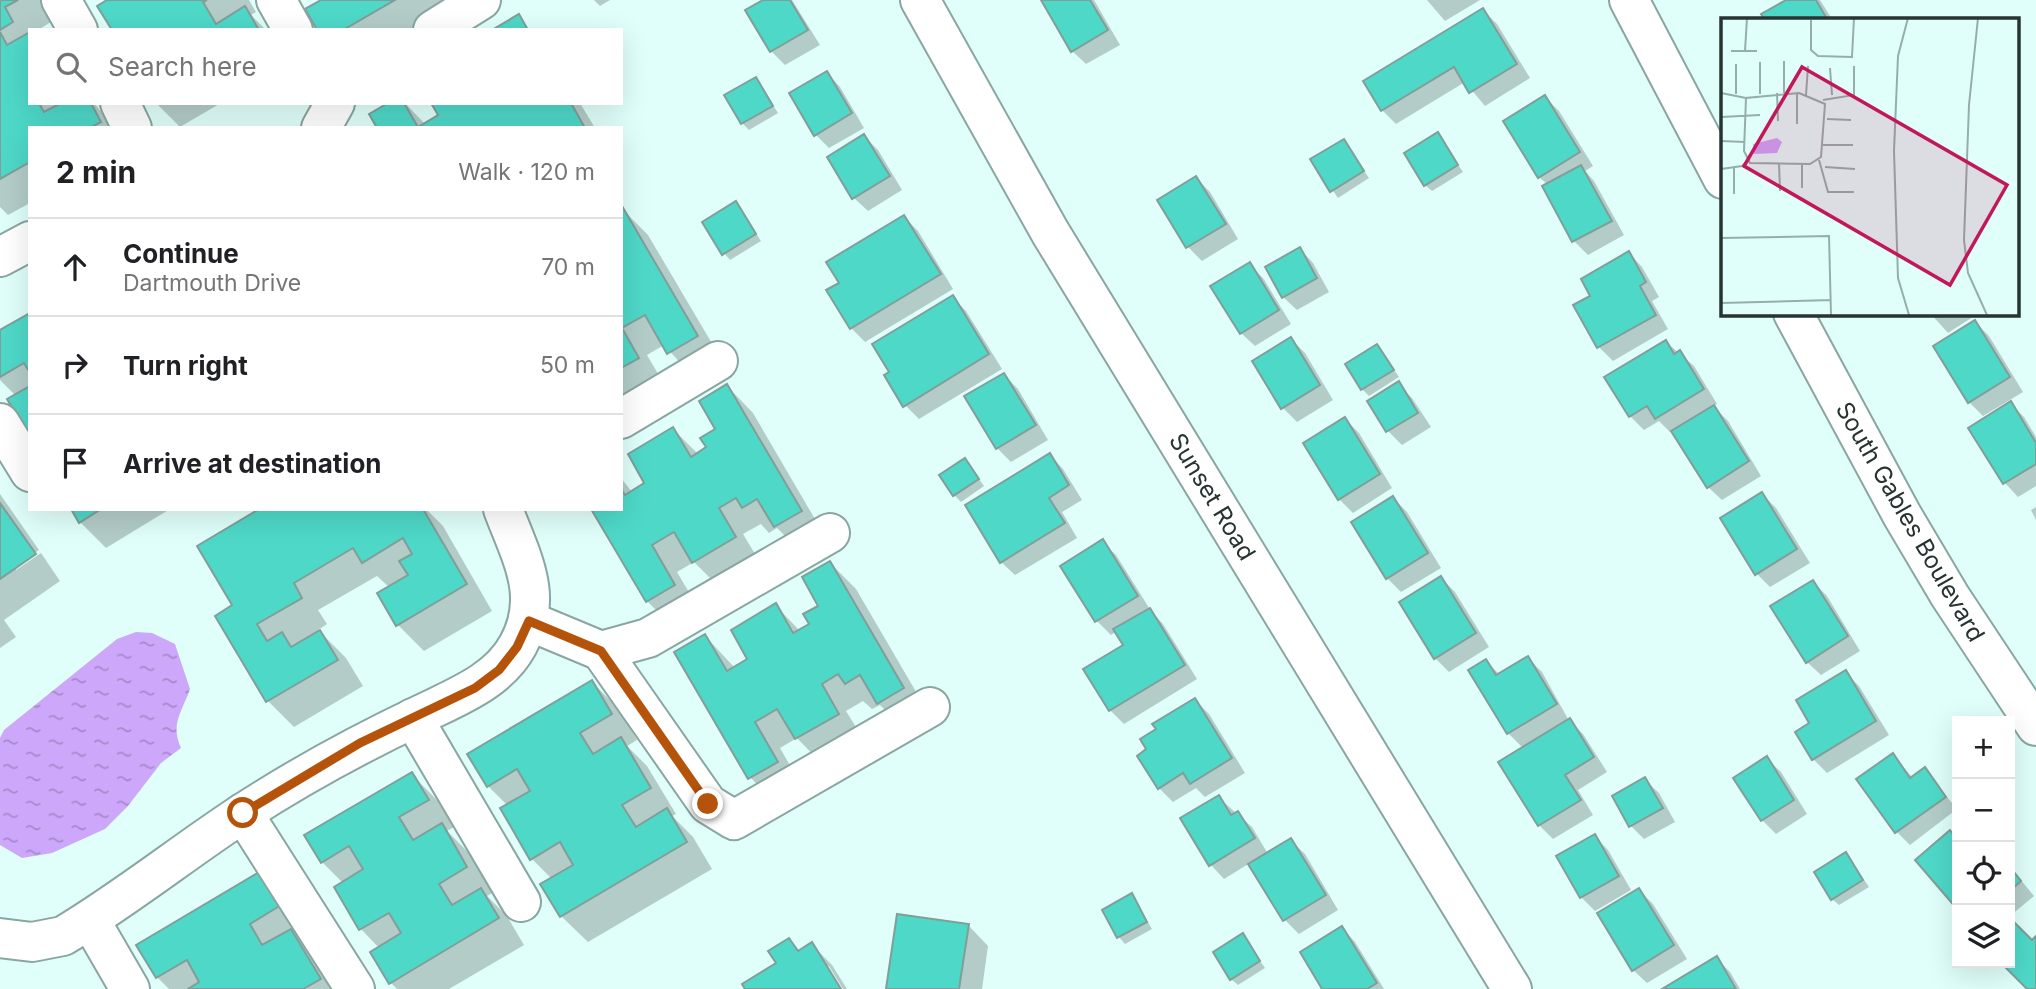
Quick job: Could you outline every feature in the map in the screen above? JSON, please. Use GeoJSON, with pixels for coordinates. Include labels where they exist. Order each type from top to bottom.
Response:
{"type":"FeatureCollection","features":[{"type":"Feature","properties":{"kind":"street"},"geometry":{"type":"LineString","coordinates":[[61,0],[77,28]]}},
{"type":"Feature","properties":{"kind":"street"},"geometry":{"type":"LineString","coordinates":[[276,0],[292,28]]}},
{"type":"Feature","properties":{"kind":"street"},"geometry":{"type":"LineString","coordinates":[[436,28],[481,0]]}},
{"type":"Feature","properties":{"kind":"street","name":"Sunset Road"},"geometry":{"type":"LineString","coordinates":[[920,0],[1050,232],[1512,989]]}},
{"type":"Feature","properties":{"kind":"street"},"geometry":{"type":"LineString","coordinates":[[1629,0],[1721,175]]}},
{"type":"Feature","properties":{"kind":"street"},"geometry":{"type":"LineString","coordinates":[[121,105],[131,126]]}},
{"type":"Feature","properties":{"kind":"street"},"geometry":{"type":"LineString","coordinates":[[322,126],[334,105]]}},
{"type":"Feature","properties":{"kind":"street"},"geometry":{"type":"LineString","coordinates":[[0,257],[28,242]]}},
{"type":"Feature","properties":{"kind":"street","name":"South Gables Boulevard"},"geometry":{"type":"LineString","coordinates":[[1794,315],[1902,515],[1950,596],[2036,726]]}},
{"type":"Feature","properties":{"kind":"street"},"geometry":{"type":"LineString","coordinates":[[623,418],[718,361]]}},
{"type":"Feature","properties":{"kind":"street"},"geometry":{"type":"LineString","coordinates":[[0,423],[28,469]]}},
{"type":"Feature","properties":{"kind":"street"},"geometry":{"type":"LineString","coordinates":[[0,940],[32,942],[63,936],[243,813],[360,743],[475,688],[499,670],[517,647],[529,621],[532,593],[504,511]]}},
{"type":"Feature","properties":{"kind":"street"},"geometry":{"type":"LineString","coordinates":[[601,651],[648,638],[830,533]]}},
{"type":"Feature","properties":{"kind":"street"},"geometry":{"type":"LineString","coordinates":[[529,621],[601,651],[708,804],[734,820],[929,708]]}},
{"type":"Feature","properties":{"kind":"street"},"geometry":{"type":"LineString","coordinates":[[413,718],[520,902]]}},
{"type":"Feature","properties":{"kind":"street"},"geometry":{"type":"LineString","coordinates":[[243,813],[355,989]]}},
{"type":"Feature","properties":{"kind":"street"},"geometry":{"type":"LineString","coordinates":[[90,920],[130,989]]}},
{"type":"Feature","properties":{"kind":"water"},"geometry":{"type":"Polygon","coordinates":[[[136,632],[152,633],[175,644],[190,689],[177,725],[181,748],[161,763],[128,806],[105,829],[52,853],[22,858],[0,845],[0,738],[4,730],[117,639],[136,632]]]}},
{"type":"Feature","properties":{"kind":"building"},"geometry":{"type":"Polygon","coordinates":[[[0,0],[18,0],[5,7],[13,22],[0,30],[0,0]]]}},
{"type":"Feature","properties":{"kind":"building"},"geometry":{"type":"Polygon","coordinates":[[[107,0],[207,0],[203,2],[216,24],[245,6],[258,28],[111,28],[97,6],[107,0]]]}},
{"type":"Feature","properties":{"kind":"building"},"geometry":{"type":"Polygon","coordinates":[[[321,0],[395,0],[346,28],[316,28],[305,9],[321,0]]]}},
{"type":"Feature","properties":{"kind":"building"},"geometry":{"type":"Polygon","coordinates":[[[763,0],[790,0],[808,30],[770,52],[745,10],[763,0]]]}},
{"type":"Feature","properties":{"kind":"building"},"geometry":{"type":"Polygon","coordinates":[[[1041,0],[1090,0],[1108,30],[1071,52],[1041,0]]]}},
{"type":"Feature","properties":{"kind":"building"},"geometry":{"type":"Polygon","coordinates":[[[1786,0],[1816,0],[1826,18],[1763,18],[1761,14],[1786,0]]]}},
{"type":"Feature","properties":{"kind":"building"},"geometry":{"type":"Polygon","coordinates":[[[1483,8],[1517,64],[1469,93],[1454,67],[1381,111],[1363,81],[1483,8]]]}},
{"type":"Feature","properties":{"kind":"building"},"geometry":{"type":"Polygon","coordinates":[[[519,14],[527,28],[495,28],[519,14]]]}},
{"type":"Feature","properties":{"kind":"building"},"geometry":{"type":"Polygon","coordinates":[[[0,32],[7,45],[28,33],[28,105],[40,105],[44,112],[57,105],[92,105],[101,122],[94,126],[28,126],[28,163],[0,179],[0,32]]]}},
{"type":"Feature","properties":{"kind":"building"},"geometry":{"type":"Polygon","coordinates":[[[827,71],[852,113],[814,136],[789,93],[827,71]]]}},
{"type":"Feature","properties":{"kind":"building"},"geometry":{"type":"Polygon","coordinates":[[[756,77],[773,106],[741,124],[724,95],[756,77]]]}},
{"type":"Feature","properties":{"kind":"building"},"geometry":{"type":"Polygon","coordinates":[[[1545,95],[1580,152],[1538,178],[1503,121],[1545,95]]]}},
{"type":"Feature","properties":{"kind":"building"},"geometry":{"type":"Polygon","coordinates":[[[385,105],[405,105],[417,126],[376,126],[369,114],[385,105]]]}},
{"type":"Feature","properties":{"kind":"building"},"geometry":{"type":"Polygon","coordinates":[[[432,105],[572,105],[584,126],[420,126],[438,115],[432,105]]]}},
{"type":"Feature","properties":{"kind":"building"},"geometry":{"type":"Polygon","coordinates":[[[1438,132],[1458,165],[1424,186],[1404,153],[1438,132]]]}},
{"type":"Feature","properties":{"kind":"building"},"geometry":{"type":"Polygon","coordinates":[[[864,134],[890,176],[852,199],[827,157],[864,134]]]}},
{"type":"Feature","properties":{"kind":"building"},"geometry":{"type":"Polygon","coordinates":[[[1344,139],[1364,171],[1330,192],[1310,159],[1344,139]]]}},
{"type":"Feature","properties":{"kind":"building"},"geometry":{"type":"Polygon","coordinates":[[[1581,165],[1612,221],[1572,242],[1542,186],[1581,165]]]}},
{"type":"Feature","properties":{"kind":"building"},"geometry":{"type":"Polygon","coordinates":[[[1196,176],[1226,224],[1186,248],[1157,200],[1196,176]]]}},
{"type":"Feature","properties":{"kind":"building"},"geometry":{"type":"Polygon","coordinates":[[[736,201],[756,234],[722,255],[702,222],[736,201]]]}},
{"type":"Feature","properties":{"kind":"building"},"geometry":{"type":"Polygon","coordinates":[[[623,208],[698,336],[667,354],[645,315],[623,327],[623,208]]]}},
{"type":"Feature","properties":{"kind":"building"},"geometry":{"type":"Polygon","coordinates":[[[904,215],[941,274],[850,329],[826,290],[839,283],[826,262],[904,215]]]}},
{"type":"Feature","properties":{"kind":"building"},"geometry":{"type":"Polygon","coordinates":[[[1300,247],[1317,278],[1282,298],[1265,267],[1300,247]]]}},
{"type":"Feature","properties":{"kind":"building"},"geometry":{"type":"Polygon","coordinates":[[[1629,251],[1646,282],[1640,286],[1656,315],[1597,348],[1573,305],[1590,296],[1581,279],[1629,251]]]}},
{"type":"Feature","properties":{"kind":"building"},"geometry":{"type":"Polygon","coordinates":[[[1250,262],[1279,310],[1240,334],[1210,286],[1250,262]]]}},
{"type":"Feature","properties":{"kind":"building"},"geometry":{"type":"Polygon","coordinates":[[[953,295],[989,354],[903,407],[884,375],[889,372],[872,344],[953,295]]]}},
{"type":"Feature","properties":{"kind":"building"},"geometry":{"type":"Polygon","coordinates":[[[28,314],[28,370],[24,363],[0,377],[0,330],[28,314]]]}},
{"type":"Feature","properties":{"kind":"building"},"geometry":{"type":"Polygon","coordinates":[[[1975,320],[2010,377],[1968,403],[1933,346],[1975,320]]]}},
{"type":"Feature","properties":{"kind":"building"},"geometry":{"type":"Polygon","coordinates":[[[623,330],[639,358],[623,367],[623,330]]]}},
{"type":"Feature","properties":{"kind":"building"},"geometry":{"type":"Polygon","coordinates":[[[1291,337],[1320,385],[1281,409],[1252,361],[1291,337]]]}},
{"type":"Feature","properties":{"kind":"building"},"geometry":{"type":"Polygon","coordinates":[[[1666,340],[1674,354],[1680,350],[1704,389],[1655,419],[1647,406],[1629,417],[1604,377],[1666,340]]]}},
{"type":"Feature","properties":{"kind":"building"},"geometry":{"type":"Polygon","coordinates":[[[1377,344],[1394,370],[1361,390],[1345,364],[1377,344]]]}},
{"type":"Feature","properties":{"kind":"building"},"geometry":{"type":"Polygon","coordinates":[[[1004,373],[1036,425],[996,449],[964,396],[1004,373]]]}},
{"type":"Feature","properties":{"kind":"building"},"geometry":{"type":"Polygon","coordinates":[[[1399,381],[1418,413],[1386,432],[1367,401],[1399,381]]]}},
{"type":"Feature","properties":{"kind":"building"},"geometry":{"type":"Polygon","coordinates":[[[727,384],[802,511],[774,527],[757,499],[742,508],[736,498],[719,508],[736,537],[692,563],[674,532],[652,545],[675,585],[646,602],[592,511],[623,511],[623,492],[625,495],[644,483],[628,454],[673,427],[691,457],[706,447],[700,438],[715,429],[699,401],[727,384]]]}},
{"type":"Feature","properties":{"kind":"building"},"geometry":{"type":"Polygon","coordinates":[[[28,387],[28,434],[7,399],[28,387]]]}},
{"type":"Feature","properties":{"kind":"building"},"geometry":{"type":"Polygon","coordinates":[[[2011,401],[2036,443],[2036,464],[2003,484],[1968,428],[2011,401]]]}},
{"type":"Feature","properties":{"kind":"building"},"geometry":{"type":"Polygon","coordinates":[[[1714,405],[1749,461],[1707,488],[1671,431],[1714,405]]]}},
{"type":"Feature","properties":{"kind":"building"},"geometry":{"type":"Polygon","coordinates":[[[1345,417],[1380,474],[1338,500],[1303,443],[1345,417]]]}},
{"type":"Feature","properties":{"kind":"building"},"geometry":{"type":"Polygon","coordinates":[[[1050,453],[1069,485],[1049,498],[1065,523],[1000,563],[965,505],[1050,453]]]}},
{"type":"Feature","properties":{"kind":"building"},"geometry":{"type":"Polygon","coordinates":[[[965,458],[979,479],[953,496],[939,475],[965,458]]]}},
{"type":"Feature","properties":{"kind":"building"},"geometry":{"type":"Polygon","coordinates":[[[1762,492],[1797,549],[1755,575],[1720,518],[1762,492]]]}},
{"type":"Feature","properties":{"kind":"building"},"geometry":{"type":"Polygon","coordinates":[[[1393,496],[1428,553],[1386,579],[1351,522],[1393,496]]]}},
{"type":"Feature","properties":{"kind":"building"},"geometry":{"type":"Polygon","coordinates":[[[0,503],[36,554],[0,579],[0,503]]]}},
{"type":"Feature","properties":{"kind":"building"},"geometry":{"type":"Polygon","coordinates":[[[72,511],[98,511],[79,523],[72,511]]]}},
{"type":"Feature","properties":{"kind":"building"},"geometry":{"type":"Polygon","coordinates":[[[256,511],[424,511],[467,584],[396,626],[377,593],[408,575],[399,561],[412,554],[403,538],[362,563],[353,548],[294,583],[302,598],[257,624],[267,641],[282,632],[291,647],[320,630],[338,660],[266,702],[215,616],[232,605],[197,546],[256,511]]]}},
{"type":"Feature","properties":{"kind":"building"},"geometry":{"type":"Polygon","coordinates":[[[1103,539],[1138,596],[1095,622],[1060,566],[1103,539]]]}},
{"type":"Feature","properties":{"kind":"building"},"geometry":{"type":"Polygon","coordinates":[[[830,561],[904,688],[877,704],[860,675],[845,684],[838,674],[822,684],[839,714],[795,739],[777,709],[755,722],[778,762],[748,779],[674,652],[705,634],[727,671],[747,659],[731,630],[776,603],[793,633],[809,624],[803,614],[818,606],[802,577],[830,561]]]}},
{"type":"Feature","properties":{"kind":"building"},"geometry":{"type":"Polygon","coordinates":[[[1441,576],[1476,633],[1434,659],[1399,602],[1441,576]]]}},
{"type":"Feature","properties":{"kind":"building"},"geometry":{"type":"Polygon","coordinates":[[[1813,580],[1848,636],[1806,663],[1770,606],[1813,580]]]}},
{"type":"Feature","properties":{"kind":"building"},"geometry":{"type":"Polygon","coordinates":[[[1150,608],[1185,665],[1109,711],[1083,669],[1123,645],[1113,629],[1150,608]]]}},
{"type":"Feature","properties":{"kind":"building"},"geometry":{"type":"Polygon","coordinates":[[[1528,656],[1557,704],[1507,734],[1468,670],[1486,659],[1496,675],[1528,656]]]}},
{"type":"Feature","properties":{"kind":"building"},"geometry":{"type":"Polygon","coordinates":[[[1846,670],[1876,721],[1812,760],[1795,732],[1809,723],[1796,700],[1846,670]]]}},
{"type":"Feature","properties":{"kind":"building"},"geometry":{"type":"Polygon","coordinates":[[[592,680],[612,714],[580,733],[593,754],[621,737],[651,788],[622,805],[636,827],[667,808],[687,842],[560,917],[540,884],[573,865],[560,842],[530,860],[500,808],[530,791],[517,769],[487,787],[467,754],[592,680]]]}},
{"type":"Feature","properties":{"kind":"building"},"geometry":{"type":"Polygon","coordinates":[[[1195,698],[1232,758],[1190,784],[1183,773],[1158,789],[1137,756],[1146,749],[1140,739],[1156,729],[1152,724],[1195,698]]]}},
{"type":"Feature","properties":{"kind":"building"},"geometry":{"type":"Polygon","coordinates":[[[1570,718],[1594,757],[1565,775],[1581,800],[1538,826],[1498,762],[1570,718]]]}},
{"type":"Feature","properties":{"kind":"building"},"geometry":{"type":"Polygon","coordinates":[[[1893,753],[1910,778],[1925,767],[1946,797],[1895,833],[1856,779],[1893,753]]]}},
{"type":"Feature","properties":{"kind":"building"},"geometry":{"type":"Polygon","coordinates":[[[1767,756],[1794,800],[1761,821],[1733,778],[1767,756]]]}},
{"type":"Feature","properties":{"kind":"building"},"geometry":{"type":"Polygon","coordinates":[[[412,772],[429,800],[399,817],[413,840],[442,823],[467,867],[439,884],[452,905],[481,888],[499,918],[389,984],[370,952],[401,933],[389,913],[359,930],[334,887],[363,869],[349,846],[321,863],[304,835],[412,772]]]}},
{"type":"Feature","properties":{"kind":"building"},"geometry":{"type":"Polygon","coordinates":[[[1645,777],[1663,808],[1629,827],[1612,796],[1645,777]]]}},
{"type":"Feature","properties":{"kind":"building"},"geometry":{"type":"Polygon","coordinates":[[[1219,795],[1231,815],[1238,811],[1255,838],[1209,866],[1180,818],[1219,795]]]}},
{"type":"Feature","properties":{"kind":"building"},"geometry":{"type":"Polygon","coordinates":[[[1950,830],[1952,903],[1915,860],[1950,830]]]}},
{"type":"Feature","properties":{"kind":"building"},"geometry":{"type":"Polygon","coordinates":[[[1595,834],[1619,876],[1580,898],[1556,856],[1595,834]]]}},
{"type":"Feature","properties":{"kind":"building"},"geometry":{"type":"Polygon","coordinates":[[[1291,838],[1326,895],[1283,921],[1248,864],[1291,838]]]}},
{"type":"Feature","properties":{"kind":"building"},"geometry":{"type":"Polygon","coordinates":[[[1846,852],[1863,880],[1831,900],[1814,872],[1846,852]]]}},
{"type":"Feature","properties":{"kind":"building"},"geometry":{"type":"Polygon","coordinates":[[[261,871],[281,905],[250,924],[262,945],[291,929],[321,979],[303,989],[188,989],[199,982],[187,960],[156,978],[136,945],[261,871]]]}},
{"type":"Feature","properties":{"kind":"building"},"geometry":{"type":"Polygon","coordinates":[[[2015,873],[2021,881],[2015,886],[2015,873]]]}},
{"type":"Feature","properties":{"kind":"building"},"geometry":{"type":"Polygon","coordinates":[[[1639,888],[1674,945],[1632,971],[1597,913],[1639,888]]]}},
{"type":"Feature","properties":{"kind":"building"},"geometry":{"type":"Polygon","coordinates":[[[1132,893],[1147,922],[1117,938],[1102,910],[1132,893]]]}},
{"type":"Feature","properties":{"kind":"building"},"geometry":{"type":"Polygon","coordinates":[[[897,914],[969,924],[959,989],[886,989],[897,914]]]}},
{"type":"Feature","properties":{"kind":"building"},"geometry":{"type":"Polygon","coordinates":[[[2015,923],[2032,940],[2036,936],[2036,989],[2027,989],[2006,968],[2015,968],[2015,923]]]}},
{"type":"Feature","properties":{"kind":"building"},"geometry":{"type":"Polygon","coordinates":[[[1342,926],[1377,983],[1367,989],[1322,989],[1300,952],[1342,926]]]}},
{"type":"Feature","properties":{"kind":"building"},"geometry":{"type":"Polygon","coordinates":[[[1243,933],[1260,961],[1230,980],[1213,952],[1243,933]]]}},
{"type":"Feature","properties":{"kind":"building"},"geometry":{"type":"Polygon","coordinates":[[[789,938],[798,951],[812,942],[841,989],[745,989],[742,984],[776,963],[768,951],[789,938]]]}},
{"type":"Feature","properties":{"kind":"building"},"geometry":{"type":"Polygon","coordinates":[[[1717,956],[1736,989],[1662,989],[1717,956]]]}},
{"type":"Feature","properties":{"kind":"route"},"geometry":{"type":"LineString","coordinates":[[243,813],[360,743],[475,688],[499,670],[517,647],[529,621],[601,651],[708,804]]}}]}
